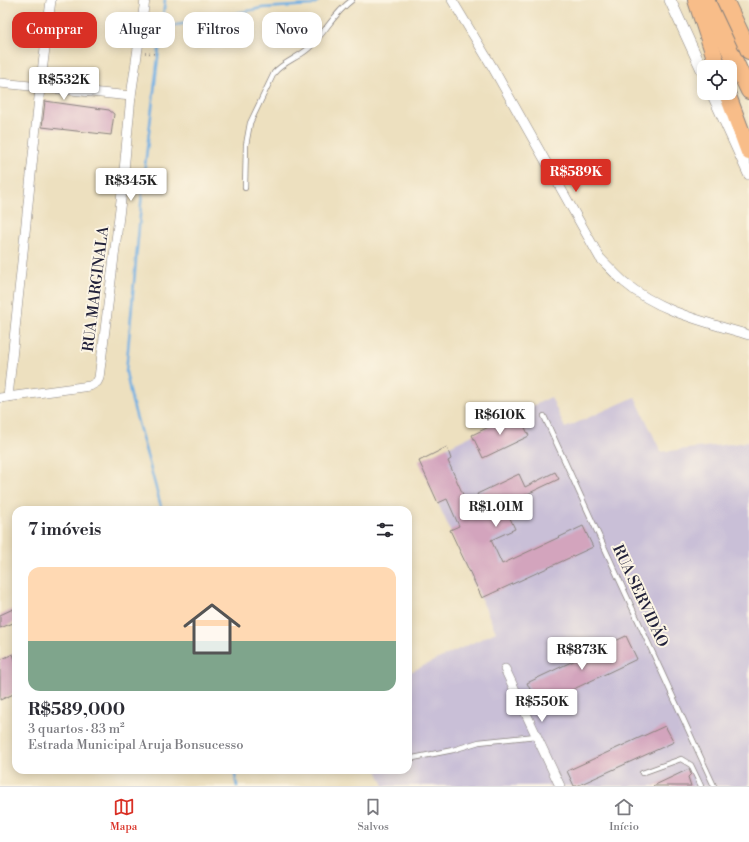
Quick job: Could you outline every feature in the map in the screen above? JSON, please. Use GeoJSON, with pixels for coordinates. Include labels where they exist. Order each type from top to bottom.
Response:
{"type":"FeatureCollection","features":[{"type":"Feature","properties":{"kind":"highway"},"geometry":{"type":"LineString","coordinates":[[696,0],[716,60]]}},
{"type":"Feature","properties":{"kind":"highway"},"geometry":{"type":"LineString","coordinates":[[706,0],[749,91]]}},
{"type":"Feature","properties":{"kind":"highway"},"geometry":{"type":"LineString","coordinates":[[727,3],[749,51]]}},
{"type":"Feature","properties":{"kind":"highway"},"geometry":{"type":"LineString","coordinates":[[730,100],[749,152]]}},
{"type":"Feature","properties":{"kind":"street"},"geometry":{"type":"LineString","coordinates":[[4,398],[51,0]]}},
{"type":"Feature","properties":{"kind":"street","name":"RUA MARGINALA"},"geometry":{"type":"LineString","coordinates":[[4,398],[90,386],[97,382],[99,378],[122,192],[131,96],[145,0]]}},
{"type":"Feature","properties":{"kind":"street"},"geometry":{"type":"LineString","coordinates":[[452,0],[493,68],[600,258],[625,282],[651,300],[693,318],[749,335]]}},
{"type":"Feature","properties":{"kind":"street"},"geometry":{"type":"LineString","coordinates":[[670,0],[698,60]]}},
{"type":"Feature","properties":{"kind":"street"},"geometry":{"type":"LineString","coordinates":[[0,83],[131,96]]}},
{"type":"Feature","properties":{"kind":"street"},"geometry":{"type":"LineString","coordinates":[[715,100],[749,174]]}},
{"type":"Feature","properties":{"kind":"street"},"geometry":{"type":"LineString","coordinates":[[505,669],[560,786]]}},
{"type":"Feature","properties":{"kind":"lane"},"geometry":{"type":"LineString","coordinates":[[245,188],[246,145],[249,128],[255,111],[274,73],[283,64],[303,53],[310,47],[334,16],[352,0]]}},
{"type":"Feature","properties":{"kind":"lane","name":"RUA SERVIDÃO"},"geometry":{"type":"LineString","coordinates":[[544,416],[714,786]]}},
{"type":"Feature","properties":{"kind":"lane"},"geometry":{"type":"LineString","coordinates":[[412,758],[447,751],[479,742],[536,736]]}},
{"type":"Feature","properties":{"kind":"lane"},"geometry":{"type":"LineString","coordinates":[[642,773],[681,759],[691,765],[701,786]]}},
{"type":"Feature","properties":{"kind":"path"},"geometry":{"type":"LineString","coordinates":[[152,53],[157,54]]}},
{"type":"Feature","properties":{"kind":"shaded area"},"geometry":{"type":"Polygon","coordinates":[[[551,397],[565,428],[635,397],[661,452],[749,442],[749,786],[384,786],[379,774],[412,774],[412,671],[496,632],[419,461],[551,397]]]}},
{"type":"Feature","properties":{"kind":"building"},"geometry":{"type":"Polygon","coordinates":[[[45,101],[109,110],[114,114],[111,135],[42,127],[45,101]]]}},
{"type":"Feature","properties":{"kind":"building"},"geometry":{"type":"Polygon","coordinates":[[[518,413],[529,436],[483,458],[472,435],[518,413]]]}},
{"type":"Feature","properties":{"kind":"building"},"geometry":{"type":"Polygon","coordinates":[[[447,447],[451,459],[448,461],[474,519],[486,514],[477,494],[519,474],[525,487],[555,472],[559,479],[504,505],[515,529],[491,540],[502,564],[583,526],[593,547],[482,598],[450,530],[459,526],[447,499],[438,503],[419,461],[447,447]]]}},
{"type":"Feature","properties":{"kind":"building"},"geometry":{"type":"Polygon","coordinates":[[[12,609],[12,624],[0,628],[0,615],[12,609]]]}},
{"type":"Feature","properties":{"kind":"building"},"geometry":{"type":"Polygon","coordinates":[[[626,636],[637,659],[538,706],[527,683],[626,636]]]}},
{"type":"Feature","properties":{"kind":"building"},"geometry":{"type":"Polygon","coordinates":[[[12,654],[12,695],[0,700],[0,660],[12,654]]]}},
{"type":"Feature","properties":{"kind":"building"},"geometry":{"type":"Polygon","coordinates":[[[665,726],[674,742],[577,786],[574,786],[567,771],[665,726]]]}},
{"type":"Feature","properties":{"kind":"building"},"geometry":{"type":"Polygon","coordinates":[[[689,769],[691,774],[688,777],[691,786],[653,786],[689,769]]]}},
{"type":"Feature","properties":{"kind":"waterway"},"geometry":{"type":"LineString","coordinates":[[161,506],[132,401],[126,372],[143,182],[165,0]]}},
{"type":"Feature","properties":{"kind":"waterway"},"geometry":{"type":"LineString","coordinates":[[175,25],[262,8],[312,5],[320,0]]}},
{"type":"Feature","properties":{"kind":"waterway"},"geometry":{"type":"LineString","coordinates":[[235,774],[237,786]]}}]}
